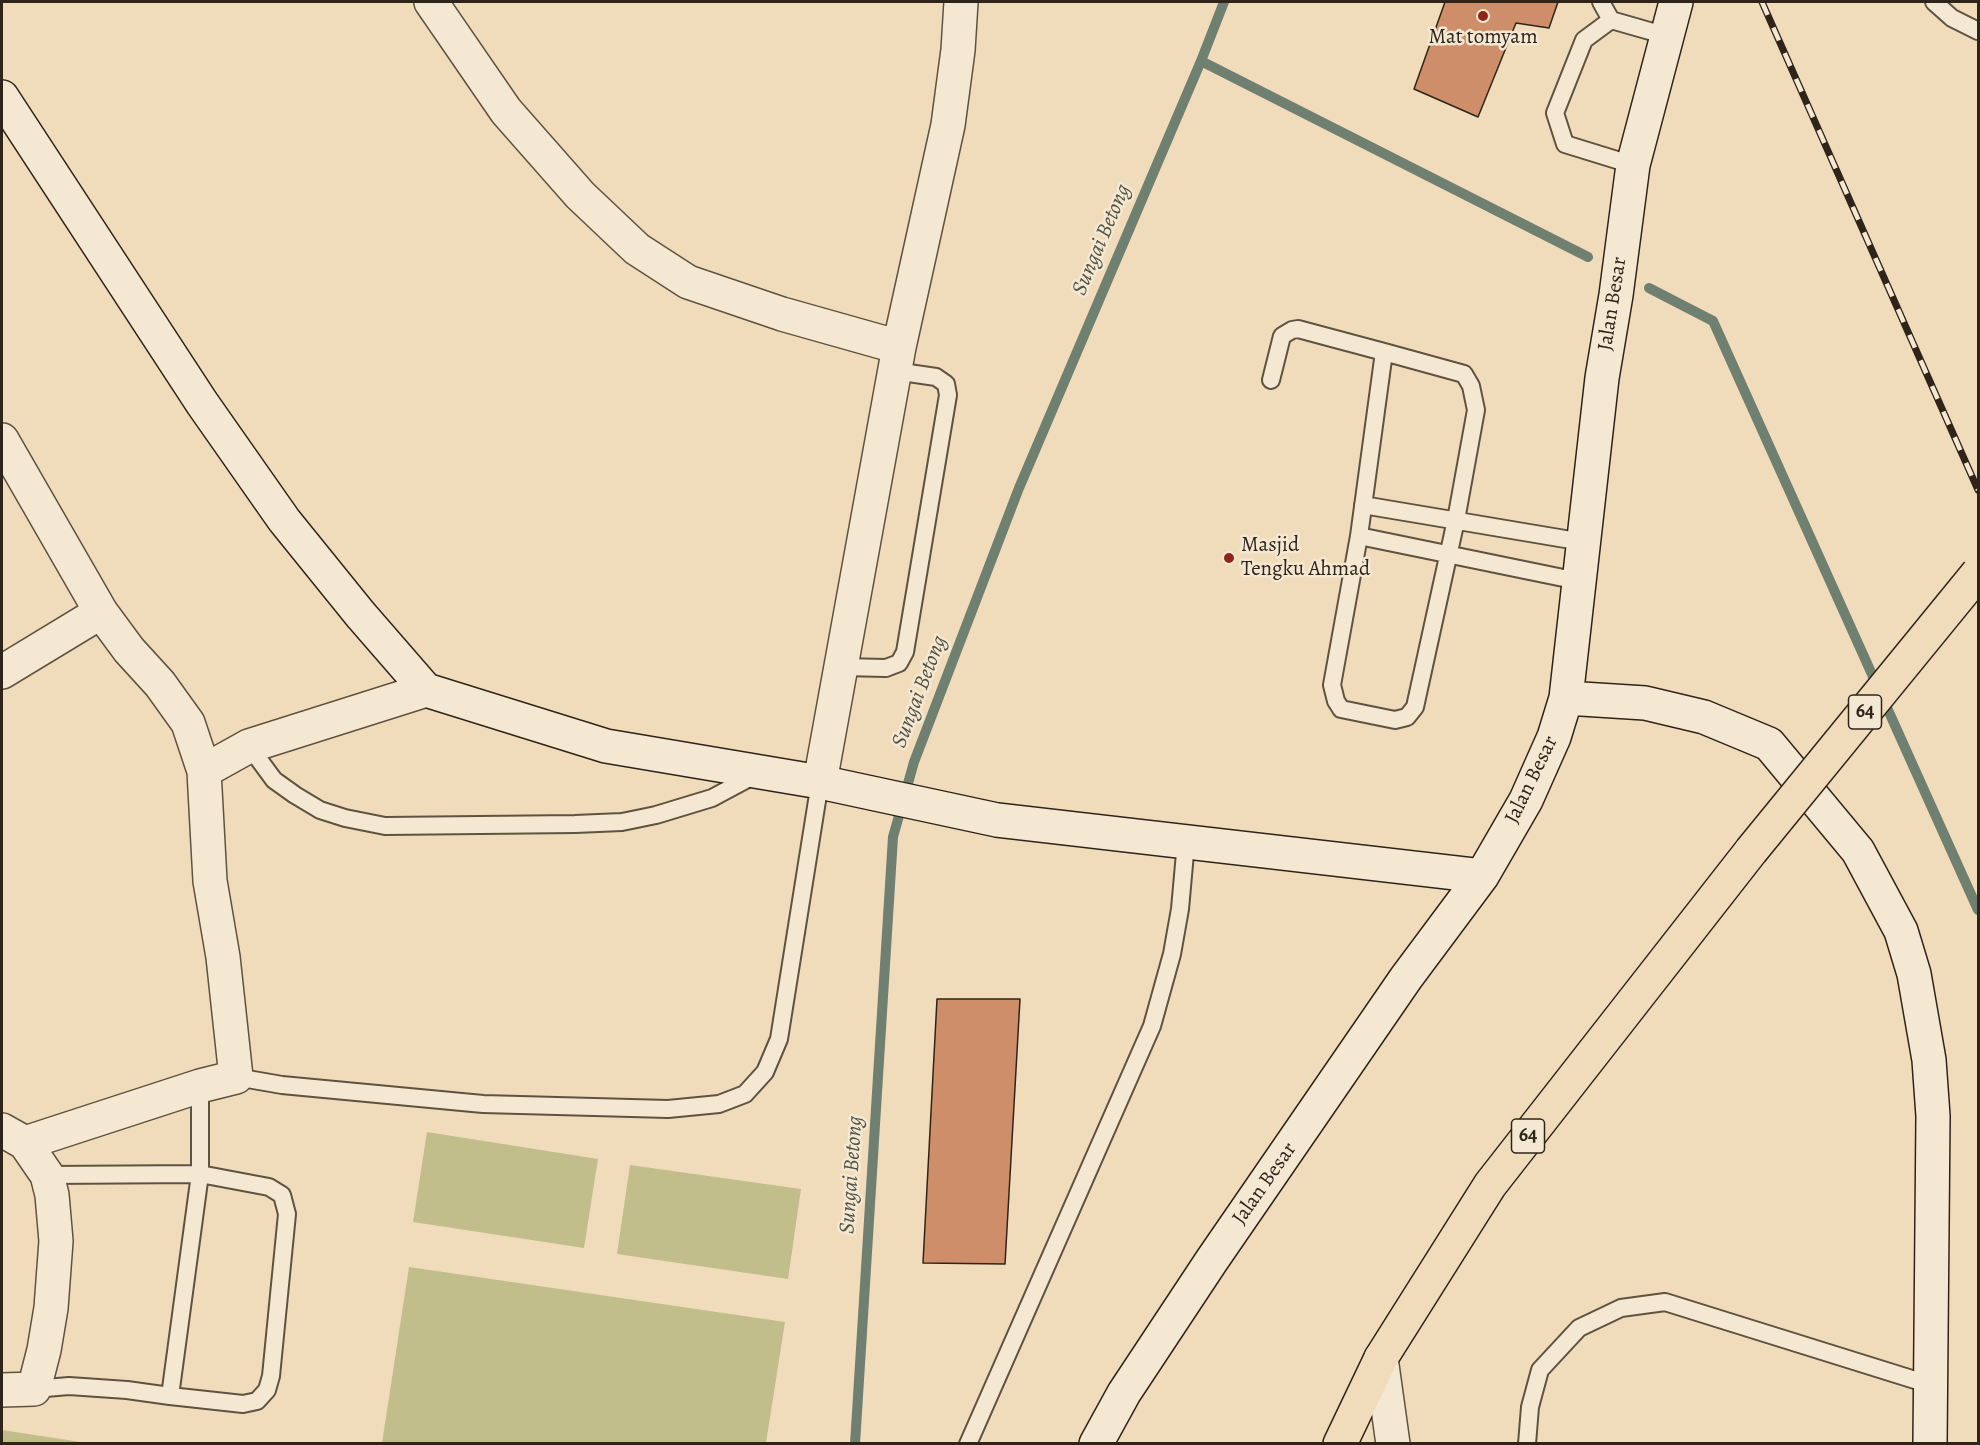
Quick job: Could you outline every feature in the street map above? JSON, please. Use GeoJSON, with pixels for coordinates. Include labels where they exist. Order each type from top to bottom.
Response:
{"type":"FeatureCollection","features":[{"type":"Feature","properties":{"kind":"main road","name":"64"},"geometry":{"type":"LineString","coordinates":[[1340,1443],[1381,1358],[1490,1185],[1751,850],[1978,573]]}},
{"type":"Feature","properties":{"kind":"street"},"geometry":{"type":"LineString","coordinates":[[431,2],[506,111],[580,195],[637,249],[688,282],[782,314],[897,359]]}},
{"type":"Feature","properties":{"kind":"street"},"geometry":{"type":"LineString","coordinates":[[832,785],[842,667],[897,359],[948,125],[958,50],[961,2]]}},
{"type":"Feature","properties":{"kind":"street","name":"Jalan Besar"},"geometry":{"type":"LineString","coordinates":[[1096,1443],[1124,1393],[1212,1260],[1406,978],[1482,876],[1526,800],[1554,737],[1566,698],[1602,378],[1616,295],[1633,165],[1676,2]]}},
{"type":"Feature","properties":{"kind":"street"},"geometry":{"type":"LineString","coordinates":[[2,97],[202,403],[284,520],[360,614],[426,690],[606,746],[832,785],[997,820],[1482,876]]}},
{"type":"Feature","properties":{"kind":"street"},"geometry":{"type":"LineString","coordinates":[[2,440],[101,612],[129,650],[160,684],[188,723],[204,771],[210,880],[223,957],[236,1077],[13,1136],[47,1175],[52,1195],[56,1241],[55,1279],[44,1350],[34,1389],[2,1390]]}},
{"type":"Feature","properties":{"kind":"street"},"geometry":{"type":"LineString","coordinates":[[2,672],[101,612]]}},
{"type":"Feature","properties":{"kind":"street"},"geometry":{"type":"LineString","coordinates":[[204,771],[249,746],[426,690]]}},
{"type":"Feature","properties":{"kind":"street"},"geometry":{"type":"LineString","coordinates":[[1566,698],[1645,703],[1704,717],[1770,744],[1858,851],[1901,931],[1914,974],[1929,1060],[1933,1116],[1930,1443]]}},
{"type":"Feature","properties":{"kind":"street"},"geometry":{"type":"LineString","coordinates":[[1381,1358],[1393,1443]]}},
{"type":"Feature","properties":{"kind":"lane"},"geometry":{"type":"LineString","coordinates":[[1601,2],[1611,20],[1667,36]]}},
{"type":"Feature","properties":{"kind":"lane"},"geometry":{"type":"LineString","coordinates":[[1934,2],[1952,18],[1978,31]]}},
{"type":"Feature","properties":{"kind":"lane"},"geometry":{"type":"LineString","coordinates":[[1611,20],[1584,40],[1555,113],[1565,144],[1633,165]]}},
{"type":"Feature","properties":{"kind":"lane"},"geometry":{"type":"LineString","coordinates":[[1272,380],[1282,336],[1298,329],[1384,352],[1464,374],[1471,386],[1476,410],[1449,556],[1415,707],[1407,717],[1395,720],[1341,709],[1336,701],[1332,685],[1359,536],[1384,352]]}},
{"type":"Feature","properties":{"kind":"lane"},"geometry":{"type":"LineString","coordinates":[[842,667],[886,668],[899,663],[905,652],[948,395],[946,384],[897,359]]}},
{"type":"Feature","properties":{"kind":"lane"},"geometry":{"type":"LineString","coordinates":[[1362,505],[1583,542]]}},
{"type":"Feature","properties":{"kind":"lane"},"geometry":{"type":"LineString","coordinates":[[1359,536],[1578,581]]}},
{"type":"Feature","properties":{"kind":"lane"},"geometry":{"type":"LineString","coordinates":[[249,746],[274,780],[320,810],[385,826],[622,822],[656,815],[712,798],[762,772]]}},
{"type":"Feature","properties":{"kind":"lane"},"geometry":{"type":"LineString","coordinates":[[236,1077],[282,1085],[483,1104],[668,1110],[719,1104],[746,1094],[765,1071],[779,1039],[832,785]]}},
{"type":"Feature","properties":{"kind":"lane"},"geometry":{"type":"LineString","coordinates":[[968,1443],[1152,1026],[1174,942],[1180,909],[1186,842]]}},
{"type":"Feature","properties":{"kind":"lane"},"geometry":{"type":"LineString","coordinates":[[170,1396],[200,1174],[200,1086]]}},
{"type":"Feature","properties":{"kind":"lane"},"geometry":{"type":"LineString","coordinates":[[34,1389],[69,1386],[127,1390],[243,1404],[257,1401],[267,1390],[271,1376],[287,1214],[282,1195],[269,1187],[200,1174],[47,1175]]}},
{"type":"Feature","properties":{"kind":"lane"},"geometry":{"type":"LineString","coordinates":[[1527,1443],[1530,1407],[1540,1370],[1579,1328],[1621,1308],[1665,1302],[1931,1385]]}},
{"type":"Feature","properties":{"kind":"shaded area"},"geometry":{"type":"Polygon","coordinates":[[[427,1132],[598,1159],[584,1248],[413,1222],[427,1132]]]}},
{"type":"Feature","properties":{"kind":"shaded area"},"geometry":{"type":"Polygon","coordinates":[[[630,1165],[801,1189],[788,1279],[617,1254],[630,1165]]]}},
{"type":"Feature","properties":{"kind":"shaded area"},"geometry":{"type":"Polygon","coordinates":[[[409,1267],[785,1322],[766,1443],[382,1443],[409,1267]]]}},
{"type":"Feature","properties":{"kind":"shaded area"},"geometry":{"type":"Polygon","coordinates":[[[2,1430],[87,1443],[2,1443],[2,1430]]]}},
{"type":"Feature","properties":{"kind":"building"},"geometry":{"type":"Polygon","coordinates":[[[1445,2],[1558,2],[1549,28],[1516,23],[1478,117],[1414,89],[1445,2]]]}},
{"type":"Feature","properties":{"kind":"building"},"geometry":{"type":"Polygon","coordinates":[[[937,999],[1020,999],[1005,1264],[923,1263],[937,999]]]}},
{"type":"Feature","properties":{"kind":"waterway","name":"Sungai Betong"},"geometry":{"type":"LineString","coordinates":[[855,1444],[893,837],[914,762],[1019,488],[1224,2]]}},
{"type":"Feature","properties":{"kind":"waterway"},"geometry":{"type":"LineString","coordinates":[[1201,61],[1588,257]]}},
{"type":"Feature","properties":{"kind":"waterway"},"geometry":{"type":"LineString","coordinates":[[1649,288],[1713,321],[1978,910]]}},
{"type":"Feature","properties":{"kind":"railway"},"geometry":{"type":"LineString","coordinates":[[1762,2],[1978,490]]}},
{"type":"Feature","properties":{"kind":"place","name":"Mat tomyam"},"geometry":{"type":"Point","coordinates":[1483,16]}},
{"type":"Feature","properties":{"kind":"place","name":"Masjid Tengku Ahmad"},"geometry":{"type":"Point","coordinates":[1229,558]}}]}
